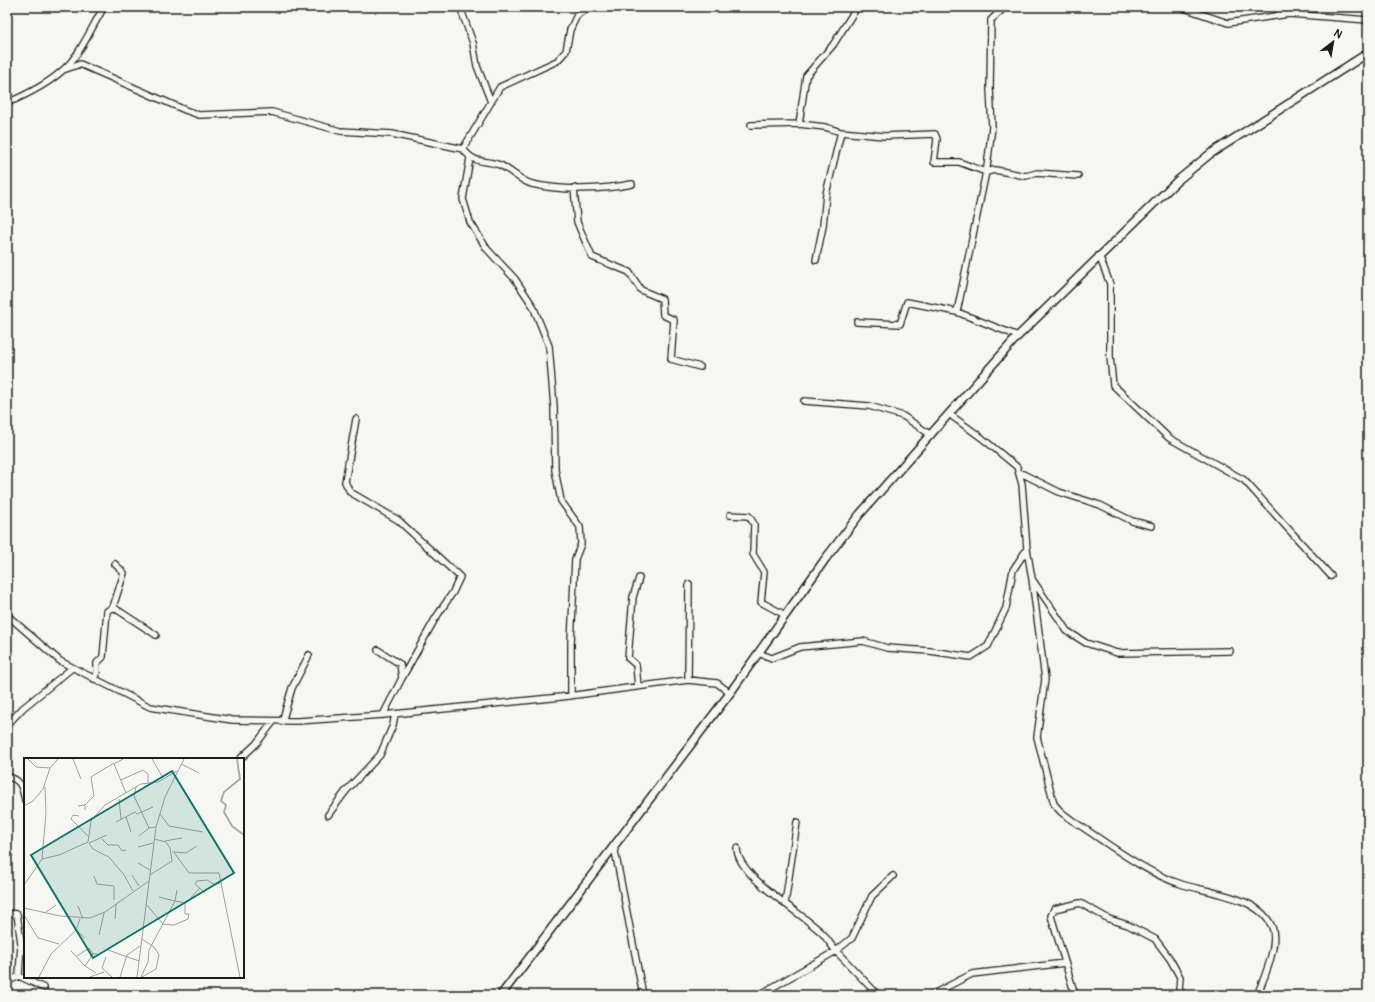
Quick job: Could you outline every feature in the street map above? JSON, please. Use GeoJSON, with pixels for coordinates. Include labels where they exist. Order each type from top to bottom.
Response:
{"type":"FeatureCollection","features":[{"type":"Feature","properties":{"kind":"main road"},"geometry":{"type":"LineString","coordinates":[[501,995],[730,692],[860,514],[1018,336],[1099,255],[1177,181],[1210,154],[1368,53]]}},
{"type":"Feature","properties":{"kind":"street"},"geometry":{"type":"LineString","coordinates":[[63,70],[74,58],[104,7]]}},
{"type":"Feature","properties":{"kind":"street"},"geometry":{"type":"LineString","coordinates":[[460,7],[474,43],[477,66],[491,102]]}},
{"type":"Feature","properties":{"kind":"street"},"geometry":{"type":"LineString","coordinates":[[463,149],[500,87],[557,61],[566,51],[570,30],[577,15],[590,7]]}},
{"type":"Feature","properties":{"kind":"street"},"geometry":{"type":"LineString","coordinates":[[799,124],[806,76],[833,45],[857,7]]}},
{"type":"Feature","properties":{"kind":"street"},"geometry":{"type":"LineString","coordinates":[[957,312],[986,172],[992,126],[990,89],[991,20],[1005,7]]}},
{"type":"Feature","properties":{"kind":"street"},"geometry":{"type":"LineString","coordinates":[[1181,7],[1228,23],[1289,14],[1368,20]]}},
{"type":"Feature","properties":{"kind":"street"},"geometry":{"type":"LineString","coordinates":[[1277,7],[1281,15]]}},
{"type":"Feature","properties":{"kind":"street"},"geometry":{"type":"LineString","coordinates":[[7,103],[25,95],[63,70],[80,64],[199,115],[272,112],[340,132],[392,134],[463,149],[470,158],[500,165],[530,184],[574,188],[609,189],[632,184]]}},
{"type":"Feature","properties":{"kind":"street"},"geometry":{"type":"LineString","coordinates":[[751,125],[799,124],[825,127],[841,132],[884,136],[935,134],[937,140],[934,162],[959,162],[986,172],[995,170],[1026,176],[1037,173],[1078,176]]}},
{"type":"Feature","properties":{"kind":"street"},"geometry":{"type":"LineString","coordinates":[[816,260],[823,226],[826,194],[841,132]]}},
{"type":"Feature","properties":{"kind":"street"},"geometry":{"type":"LineString","coordinates":[[470,158],[463,199],[470,222],[488,249],[515,279],[533,306],[549,346],[554,407],[555,470],[561,501],[580,527],[581,544],[575,559],[571,643],[571,696]]}},
{"type":"Feature","properties":{"kind":"street"},"geometry":{"type":"LineString","coordinates":[[574,188],[577,222],[592,257],[629,272],[641,290],[662,299],[663,315],[674,320],[671,359],[700,367]]}},
{"type":"Feature","properties":{"kind":"street"},"geometry":{"type":"LineString","coordinates":[[1099,255],[1110,284],[1110,357],[1113,385],[1169,438],[1244,480],[1331,576]]}},
{"type":"Feature","properties":{"kind":"street"},"geometry":{"type":"LineString","coordinates":[[857,322],[900,324],[907,302],[957,312],[1018,336]]}},
{"type":"Feature","properties":{"kind":"street"},"geometry":{"type":"LineString","coordinates":[[804,401],[869,406],[903,416],[931,435]]}},
{"type":"Feature","properties":{"kind":"street"},"geometry":{"type":"LineString","coordinates":[[949,414],[982,438],[1017,467],[1022,484],[1027,549],[1045,679],[1037,737],[1054,804],[1061,812],[1073,821],[1156,874],[1182,885],[1222,894],[1248,905],[1264,915],[1272,927],[1274,934],[1272,952],[1257,995]]}},
{"type":"Feature","properties":{"kind":"street"},"geometry":{"type":"LineString","coordinates":[[356,420],[345,482],[350,492],[398,520],[460,577],[453,592],[435,619],[402,678],[383,715]]}},
{"type":"Feature","properties":{"kind":"street"},"geometry":{"type":"LineString","coordinates":[[1018,472],[1059,492],[1100,504],[1132,521],[1152,526]]}},
{"type":"Feature","properties":{"kind":"street"},"geometry":{"type":"LineString","coordinates":[[730,515],[749,516],[754,524],[753,554],[764,572],[761,602],[785,615]]}},
{"type":"Feature","properties":{"kind":"street"},"geometry":{"type":"LineString","coordinates":[[758,653],[772,658],[800,647],[863,641],[887,648],[930,651],[971,657],[988,646],[1006,608],[1013,570],[1027,549]]}},
{"type":"Feature","properties":{"kind":"street"},"geometry":{"type":"LineString","coordinates":[[94,679],[97,672],[97,663],[102,657],[107,611],[113,607],[124,573],[115,564]]}},
{"type":"Feature","properties":{"kind":"street"},"geometry":{"type":"LineString","coordinates":[[638,687],[636,665],[628,658],[633,597],[639,578]]}},
{"type":"Feature","properties":{"kind":"street"},"geometry":{"type":"LineString","coordinates":[[1032,578],[1067,631],[1086,643],[1117,653],[1230,652]]}},
{"type":"Feature","properties":{"kind":"street"},"geometry":{"type":"LineString","coordinates":[[688,680],[689,584]]}},
{"type":"Feature","properties":{"kind":"street"},"geometry":{"type":"LineString","coordinates":[[113,607],[156,635]]}},
{"type":"Feature","properties":{"kind":"street"},"geometry":{"type":"LineString","coordinates":[[7,615],[60,661],[150,707],[232,720],[282,722],[395,714],[571,696],[688,680],[717,683],[730,692]]}},
{"type":"Feature","properties":{"kind":"street"},"geometry":{"type":"LineString","coordinates":[[378,650],[400,664],[402,678]]}},
{"type":"Feature","properties":{"kind":"street"},"geometry":{"type":"LineString","coordinates":[[282,722],[292,688],[309,655]]}},
{"type":"Feature","properties":{"kind":"street"},"geometry":{"type":"LineString","coordinates":[[7,725],[23,708],[72,668]]}},
{"type":"Feature","properties":{"kind":"street"},"geometry":{"type":"LineString","coordinates":[[328,815],[346,791],[380,755],[393,725],[395,714]]}},
{"type":"Feature","properties":{"kind":"street"},"geometry":{"type":"LineString","coordinates":[[241,758],[256,744],[273,722]]}},
{"type":"Feature","properties":{"kind":"street"},"geometry":{"type":"LineString","coordinates":[[7,777],[14,778],[22,784],[24,795]]}},
{"type":"Feature","properties":{"kind":"street"},"geometry":{"type":"LineString","coordinates":[[785,904],[797,822]]}},
{"type":"Feature","properties":{"kind":"street"},"geometry":{"type":"LineString","coordinates":[[614,846],[643,995]]}},
{"type":"Feature","properties":{"kind":"street"},"geometry":{"type":"LineString","coordinates":[[737,848],[737,856],[743,865],[785,904],[822,934],[878,995]]}},
{"type":"Feature","properties":{"kind":"street"},"geometry":{"type":"LineString","coordinates":[[759,995],[836,951],[852,938],[872,896],[894,876]]}},
{"type":"Feature","properties":{"kind":"street"},"geometry":{"type":"LineString","coordinates":[[1075,995],[1050,916],[1054,909],[1080,903],[1109,919],[1128,925],[1154,939],[1170,959],[1180,978],[1178,990],[1185,995]]}},
{"type":"Feature","properties":{"kind":"street"},"geometry":{"type":"LineString","coordinates":[[7,913],[17,914],[21,943],[19,976]]}},
{"type":"Feature","properties":{"kind":"street"},"geometry":{"type":"LineString","coordinates":[[931,995],[972,974],[1065,963]]}},
{"type":"Feature","properties":{"kind":"street"},"geometry":{"type":"LineString","coordinates":[[19,976],[44,988]]}},
{"type":"Feature","properties":{"kind":"street"},"geometry":{"type":"LineString","coordinates":[[7,989],[9,981],[19,976]]}}]}
